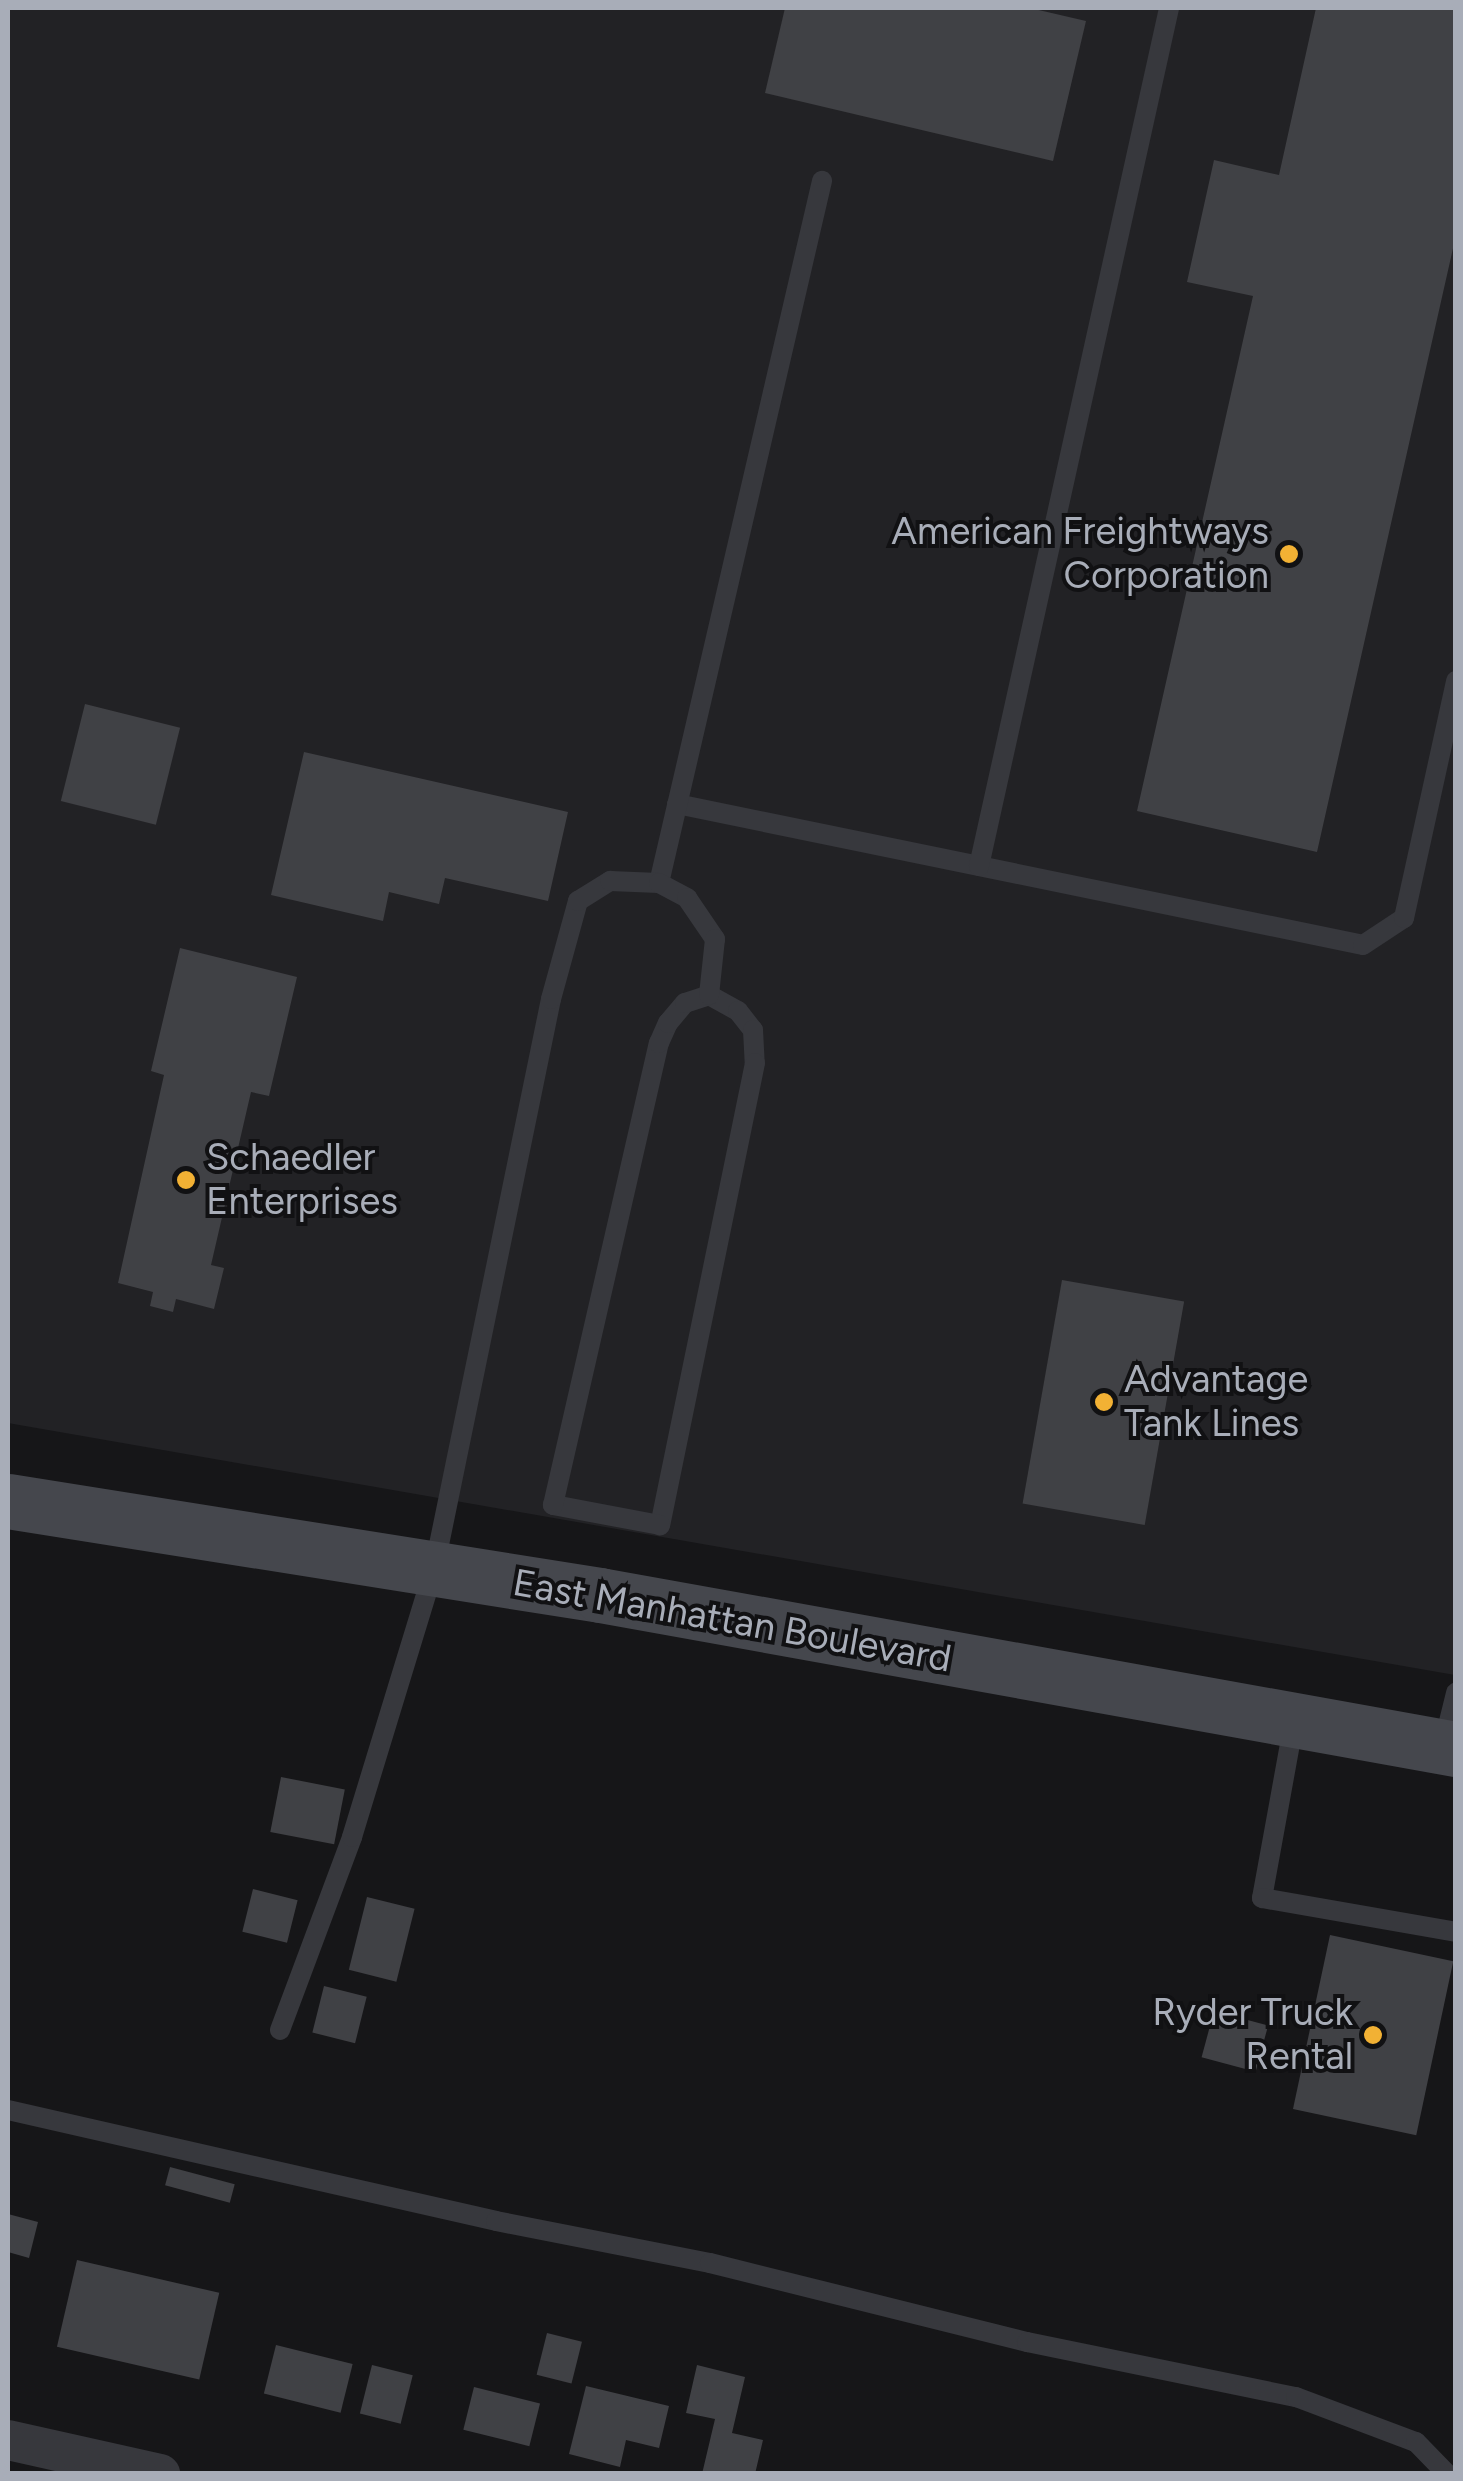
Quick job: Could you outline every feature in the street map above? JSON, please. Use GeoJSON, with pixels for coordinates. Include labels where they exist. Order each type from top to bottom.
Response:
{"type":"FeatureCollection","features":[{"type":"Feature","properties":{"kind":"street","name":"East Manhattan Boulevard"},"geometry":{"type":"LineString","coordinates":[[8,1501],[600,1595],[1449,1748]]}},
{"type":"Feature","properties":{"kind":"street"},"geometry":{"type":"LineString","coordinates":[[8,2440],[160,2474]]}},
{"type":"Feature","properties":{"kind":"lane"},"geometry":{"type":"LineString","coordinates":[[980,866],[1169,8]]}},
{"type":"Feature","properties":{"kind":"lane"},"geometry":{"type":"LineString","coordinates":[[659,883],[822,181]]}},
{"type":"Feature","properties":{"kind":"lane"},"geometry":{"type":"LineString","coordinates":[[677,804],[1363,945],[1404,918],[1456,680]]}},
{"type":"Feature","properties":{"kind":"lane"},"geometry":{"type":"LineString","coordinates":[[280,2030],[352,1837],[434,1569],[551,999],[578,902],[610,881],[659,883],[687,898],[715,939],[709,995]]}},
{"type":"Feature","properties":{"kind":"lane"},"geometry":{"type":"LineString","coordinates":[[709,995],[738,1010],[753,1030],[755,1063],[660,1525],[553,1505],[659,1044],[668,1022],[685,1004],[709,995]]}},
{"type":"Feature","properties":{"kind":"lane"},"geometry":{"type":"LineString","coordinates":[[1449,1748],[1456,1693]]}},
{"type":"Feature","properties":{"kind":"lane"},"geometry":{"type":"LineString","coordinates":[[1294,1722],[1262,1898],[1456,1932]]}},
{"type":"Feature","properties":{"kind":"lane"},"geometry":{"type":"LineString","coordinates":[[8,2110],[496,2221],[780,2279],[1028,2342],[1296,2397],[1416,2442],[1447,2474]]}},
{"type":"Feature","properties":{"kind":"shaded area"},"geometry":{"type":"Polygon","coordinates":[[[8,8],[1455,8],[1455,1675],[8,1423],[8,8]]]}},
{"type":"Feature","properties":{"kind":"building"},"geometry":{"type":"Polygon","coordinates":[[[785,8],[1030,8],[1086,21],[1053,161],[765,93],[785,8]]]}},
{"type":"Feature","properties":{"kind":"building","name":"American Freightways Corporation"},"geometry":{"type":"Polygon","coordinates":[[[1316,8],[1456,8],[1456,235],[1317,852],[1137,811],[1253,296],[1187,282],[1214,160],[1279,175],[1316,8]]]}},
{"type":"Feature","properties":{"kind":"building"},"geometry":{"type":"Polygon","coordinates":[[[85,704],[180,728],[156,825],[61,801],[85,704]]]}},
{"type":"Feature","properties":{"kind":"building"},"geometry":{"type":"Polygon","coordinates":[[[304,752],[568,812],[548,901],[445,878],[439,904],[389,892],[383,921],[271,895],[304,752]]]}},
{"type":"Feature","properties":{"kind":"building","name":"Schaedler Enterprises"},"geometry":{"type":"Polygon","coordinates":[[[180,948],[297,977],[269,1096],[251,1092],[211,1265],[224,1268],[214,1309],[176,1299],[173,1312],[150,1306],[153,1292],[118,1283],[164,1075],[151,1071],[180,948]]]}},
{"type":"Feature","properties":{"kind":"building","name":"Advantage Tank Lines"},"geometry":{"type":"Polygon","coordinates":[[[1062,1280],[1184,1302],[1145,1525],[1023,1504],[1062,1280]]]}},
{"type":"Feature","properties":{"kind":"building"},"geometry":{"type":"Polygon","coordinates":[[[281,1777],[345,1789],[334,1844],[270,1832],[281,1777]]]}},
{"type":"Feature","properties":{"kind":"building"},"geometry":{"type":"Polygon","coordinates":[[[253,1889],[298,1900],[287,1943],[242,1932],[253,1889]]]}},
{"type":"Feature","properties":{"kind":"building"},"geometry":{"type":"Polygon","coordinates":[[[367,1897],[415,1909],[396,1982],[349,1970],[367,1897]]]}},
{"type":"Feature","properties":{"kind":"building","name":"Ryder Truck Rental"},"geometry":{"type":"Polygon","coordinates":[[[1330,1935],[1453,1961],[1416,2135],[1293,2109],[1330,1935]]]}},
{"type":"Feature","properties":{"kind":"building"},"geometry":{"type":"Polygon","coordinates":[[[324,1986],[367,1997],[355,2043],[312,2033],[324,1986]]]}},
{"type":"Feature","properties":{"kind":"building"},"geometry":{"type":"Polygon","coordinates":[[[1214,2011],[1268,2025],[1256,2072],[1202,2057],[1214,2011]]]}},
{"type":"Feature","properties":{"kind":"building"},"geometry":{"type":"Polygon","coordinates":[[[170,2167],[235,2184],[230,2203],[165,2185],[170,2167]]]}},
{"type":"Feature","properties":{"kind":"building"},"geometry":{"type":"Polygon","coordinates":[[[8,2214],[38,2222],[29,2258],[8,2252],[8,2214]]]}},
{"type":"Feature","properties":{"kind":"building"},"geometry":{"type":"Polygon","coordinates":[[[77,2260],[219,2293],[199,2380],[57,2347],[77,2260]]]}},
{"type":"Feature","properties":{"kind":"building"},"geometry":{"type":"Polygon","coordinates":[[[547,2333],[582,2342],[572,2383],[537,2375],[547,2333]]]}},
{"type":"Feature","properties":{"kind":"building"},"geometry":{"type":"Polygon","coordinates":[[[276,2345],[353,2364],[341,2413],[264,2394],[276,2345]]]}},
{"type":"Feature","properties":{"kind":"building"},"geometry":{"type":"Polygon","coordinates":[[[372,2365],[413,2375],[401,2424],[360,2414],[372,2365]]]}},
{"type":"Feature","properties":{"kind":"building"},"geometry":{"type":"Polygon","coordinates":[[[697,2365],[745,2377],[732,2433],[763,2440],[755,2474],[702,2474],[715,2419],[686,2413],[697,2365]]]}},
{"type":"Feature","properties":{"kind":"building"},"geometry":{"type":"Polygon","coordinates":[[[586,2386],[669,2406],[659,2448],[626,2440],[620,2467],[569,2454],[586,2386]]]}},
{"type":"Feature","properties":{"kind":"building"},"geometry":{"type":"Polygon","coordinates":[[[474,2387],[540,2403],[529,2446],[463,2430],[474,2387]]]}},
{"type":"Feature","properties":{"kind":"place","name":"American Freightways Corporation"},"geometry":{"type":"Point","coordinates":[1289,554]}},
{"type":"Feature","properties":{"kind":"place","name":"Schaedler Enterprises"},"geometry":{"type":"Point","coordinates":[186,1180]}},
{"type":"Feature","properties":{"kind":"place","name":"Advantage Tank Lines"},"geometry":{"type":"Point","coordinates":[1104,1402]}},
{"type":"Feature","properties":{"kind":"place","name":"Ryder Truck Rental"},"geometry":{"type":"Point","coordinates":[1373,2035]}}]}
